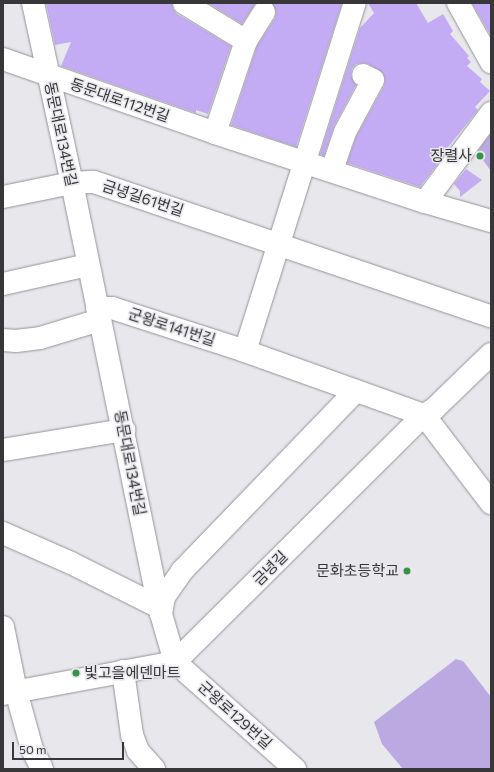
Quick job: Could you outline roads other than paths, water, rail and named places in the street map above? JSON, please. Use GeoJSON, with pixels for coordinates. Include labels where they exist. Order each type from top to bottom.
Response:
{"type":"FeatureCollection","features":[{"type":"Feature","properties":{"kind":"lane","name":"동문대로134번길"},"geometry":{"type":"LineString","coordinates":[[33,3],[72,183],[98,314],[124,430],[160,611],[175,662]]}},
{"type":"Feature","properties":{"kind":"lane"},"geometry":{"type":"LineString","coordinates":[[184,3],[246,41]]}},
{"type":"Feature","properties":{"kind":"lane"},"geometry":{"type":"LineString","coordinates":[[245,351],[355,3]]}},
{"type":"Feature","properties":{"kind":"lane"},"geometry":{"type":"LineString","coordinates":[[458,3],[491,62]]}},
{"type":"Feature","properties":{"kind":"lane"},"geometry":{"type":"LineString","coordinates":[[215,133],[246,41],[264,12]]}},
{"type":"Feature","properties":{"kind":"lane","name":"동문대로112번길"},"geometry":{"type":"LineString","coordinates":[[3,59],[215,133],[332,170],[425,202],[491,221]]}},
{"type":"Feature","properties":{"kind":"lane"},"geometry":{"type":"LineString","coordinates":[[332,170],[345,132],[373,80],[363,75]]}},
{"type":"Feature","properties":{"kind":"lane"},"geometry":{"type":"LineString","coordinates":[[425,202],[491,113]]}},
{"type":"Feature","properties":{"kind":"lane","name":"금녕길61번길"},"geometry":{"type":"LineString","coordinates":[[3,197],[72,183],[94,182],[491,316]]}},
{"type":"Feature","properties":{"kind":"lane"},"geometry":{"type":"LineString","coordinates":[[7,283],[88,265]]}},
{"type":"Feature","properties":{"kind":"lane","name":"군왕로141번길"},"geometry":{"type":"LineString","coordinates":[[98,314],[112,308],[245,351],[424,415]]}},
{"type":"Feature","properties":{"kind":"lane"},"geometry":{"type":"LineString","coordinates":[[3,340],[16,341],[40,338],[98,314]]}},
{"type":"Feature","properties":{"kind":"lane","name":"금녕길"},"geometry":{"type":"LineString","coordinates":[[175,662],[424,415],[434,408],[491,354]]}},
{"type":"Feature","properties":{"kind":"lane"},"geometry":{"type":"LineString","coordinates":[[3,532],[71,563],[160,611],[164,597],[182,572],[262,487],[356,391]]}},
{"type":"Feature","properties":{"kind":"lane"},"geometry":{"type":"LineString","coordinates":[[424,415],[491,503]]}},
{"type":"Feature","properties":{"kind":"lane"},"geometry":{"type":"LineString","coordinates":[[3,450],[124,430]]}},
{"type":"Feature","properties":{"kind":"lane"},"geometry":{"type":"LineString","coordinates":[[3,627],[10,692],[32,749],[42,769]]}},
{"type":"Feature","properties":{"kind":"lane"},"geometry":{"type":"LineString","coordinates":[[10,692],[175,662]]}},
{"type":"Feature","properties":{"kind":"lane","name":"군왕로129번길"},"geometry":{"type":"LineString","coordinates":[[175,662],[295,769]]}},
{"type":"Feature","properties":{"kind":"lane"},"geometry":{"type":"LineString","coordinates":[[123,671],[132,735],[138,751],[154,769]]}},
{"type":"Feature","properties":{"kind":"place","name":"장렬사"},"geometry":{"type":"Point","coordinates":[480,156]}},
{"type":"Feature","properties":{"kind":"place","name":"문화초등학교"},"geometry":{"type":"Point","coordinates":[407,571]}},
{"type":"Feature","properties":{"kind":"place","name":"빛고을에덴마트"},"geometry":{"type":"Point","coordinates":[76,673]}}]}
